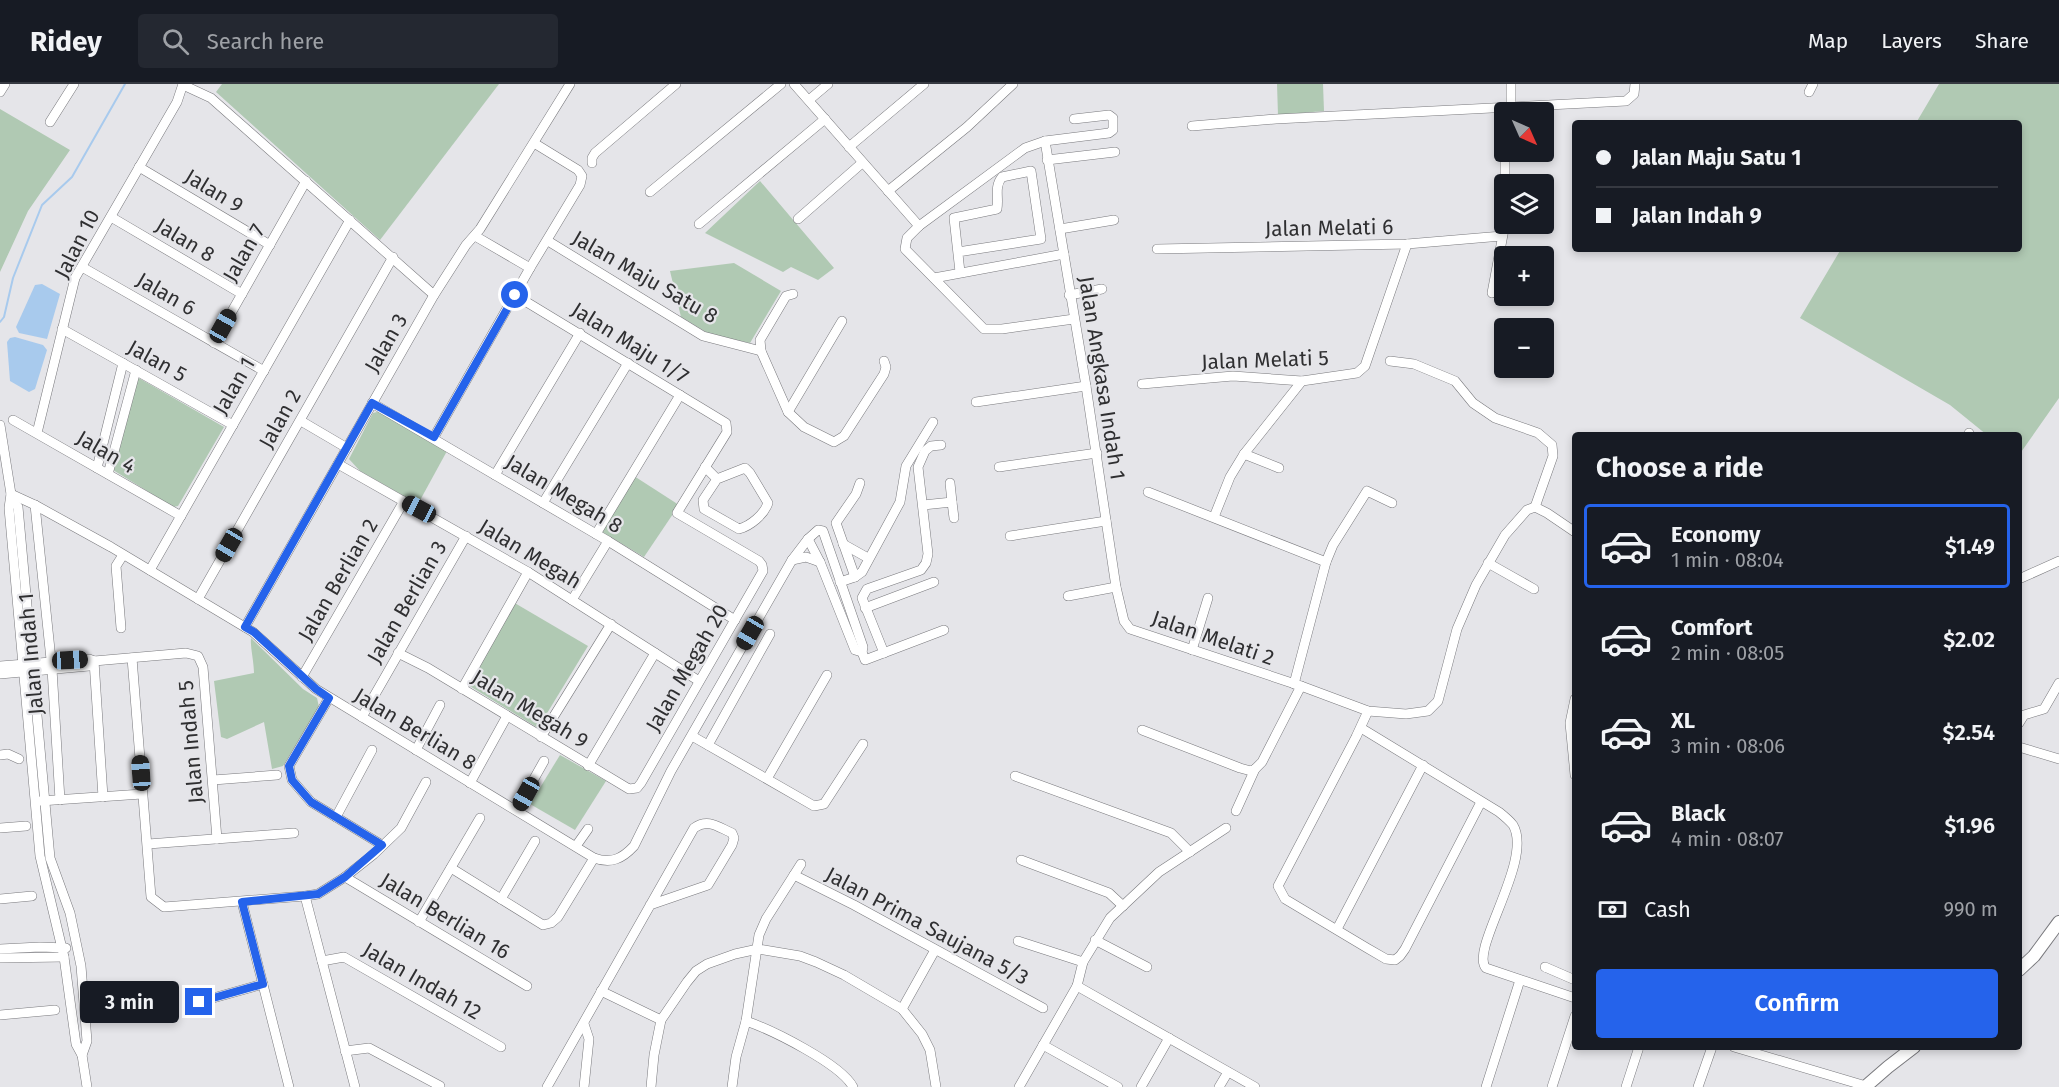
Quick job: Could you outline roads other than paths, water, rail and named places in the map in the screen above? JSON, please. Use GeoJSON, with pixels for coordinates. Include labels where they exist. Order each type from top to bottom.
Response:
{"type":"FeatureCollection","features":[{"type":"Feature","properties":{"kind":"main road"},"geometry":{"type":"LineString","coordinates":[[2022,967],[2034,956],[2059,922]]}},
{"type":"Feature","properties":{"kind":"main road"},"geometry":{"type":"LineString","coordinates":[[1865,1087],[1911,1050]]}},
{"type":"Feature","properties":{"kind":"street"},"geometry":{"type":"LineString","coordinates":[[0,92],[4,84]]}},
{"type":"Feature","properties":{"kind":"street"},"geometry":{"type":"LineString","coordinates":[[50,122],[74,84]]}},
{"type":"Feature","properties":{"kind":"street","name":"Jalan 3"},"geometry":{"type":"LineString","coordinates":[[245,627],[434,295],[466,245],[475,236],[570,84]]}},
{"type":"Feature","properties":{"kind":"street"},"geometry":{"type":"LineString","coordinates":[[592,164],[595,153],[676,84]]}},
{"type":"Feature","properties":{"kind":"street"},"geometry":{"type":"LineString","coordinates":[[650,192],[781,84]]}},
{"type":"Feature","properties":{"kind":"street"},"geometry":{"type":"LineString","coordinates":[[794,84],[919,226]]}},
{"type":"Feature","properties":{"kind":"street"},"geometry":{"type":"LineString","coordinates":[[809,100],[828,84]]}},
{"type":"Feature","properties":{"kind":"street"},"geometry":{"type":"LineString","coordinates":[[849,147],[924,84]]}},
{"type":"Feature","properties":{"kind":"street"},"geometry":{"type":"LineString","coordinates":[[888,191],[967,127],[1013,84]]}},
{"type":"Feature","properties":{"kind":"street"},"geometry":{"type":"LineString","coordinates":[[1509,102],[1511,84]]}},
{"type":"Feature","properties":{"kind":"street"},"geometry":{"type":"LineString","coordinates":[[1554,105],[1626,101],[1634,94],[1635,84]]}},
{"type":"Feature","properties":{"kind":"street"},"geometry":{"type":"LineString","coordinates":[[183,85],[210,98],[434,295]]}},
{"type":"Feature","properties":{"kind":"street","name":"Jalan 10"},"geometry":{"type":"LineString","coordinates":[[37,433],[75,278],[177,102],[183,85]]}},
{"type":"Feature","properties":{"kind":"street"},"geometry":{"type":"LineString","coordinates":[[1192,126],[1276,119],[1494,108]]}},
{"type":"Feature","properties":{"kind":"street"},"geometry":{"type":"LineString","coordinates":[[1074,119],[1109,115],[1113,118],[1113,130],[1110,134],[1045,141],[1024,148],[919,226],[907,238],[905,249],[984,329],[1002,329],[1074,319]]}},
{"type":"Feature","properties":{"kind":"street"},"geometry":{"type":"LineString","coordinates":[[699,224],[825,118]]}},
{"type":"Feature","properties":{"kind":"street","name":"Jalan Angkasa Indah 1"},"geometry":{"type":"LineString","coordinates":[[1045,141],[1097,453],[1116,587],[1124,621]]}},
{"type":"Feature","properties":{"kind":"street"},"geometry":{"type":"LineString","coordinates":[[434,437],[580,185],[582,176],[578,170],[534,143]]}},
{"type":"Feature","properties":{"kind":"street"},"geometry":{"type":"LineString","coordinates":[[1047,160],[1115,152]]}},
{"type":"Feature","properties":{"kind":"street"},"geometry":{"type":"LineString","coordinates":[[798,219],[862,162]]}},
{"type":"Feature","properties":{"kind":"street","name":"Jalan 9"},"geometry":{"type":"LineString","coordinates":[[139,167],[270,245]]}},
{"type":"Feature","properties":{"kind":"street"},"geometry":{"type":"LineString","coordinates":[[958,252],[1041,239],[1031,171],[1002,177],[999,180],[997,209],[954,218],[960,272]]}},
{"type":"Feature","properties":{"kind":"street","name":"Jalan 7"},"geometry":{"type":"LineString","coordinates":[[214,342],[306,181]]}},
{"type":"Feature","properties":{"kind":"street","name":"Jalan 8"},"geometry":{"type":"LineString","coordinates":[[111,217],[242,294]]}},
{"type":"Feature","properties":{"kind":"street","name":"Jalan 1"},"geometry":{"type":"LineString","coordinates":[[150,570],[350,220]]}},
{"type":"Feature","properties":{"kind":"street"},"geometry":{"type":"LineString","coordinates":[[1060,229],[1114,220]]}},
{"type":"Feature","properties":{"kind":"street"},"geometry":{"type":"LineString","coordinates":[[475,236],[530,268]]}},
{"type":"Feature","properties":{"kind":"street"},"geometry":{"type":"LineString","coordinates":[[1492,293],[1502,236]]}},
{"type":"Feature","properties":{"kind":"street","name":"Jalan Melati 6"},"geometry":{"type":"LineString","coordinates":[[1157,249],[1407,244],[1502,236]]}},
{"type":"Feature","properties":{"kind":"street","name":"Jalan Maju Satu 8"},"geometry":{"type":"LineString","coordinates":[[548,240],[703,336],[761,351]]}},
{"type":"Feature","properties":{"kind":"street","name":"Jalan Melati 5"},"geometry":{"type":"LineString","coordinates":[[1142,384],[1233,376],[1302,381],[1357,373],[1365,366],[1407,244]]}},
{"type":"Feature","properties":{"kind":"street"},"geometry":{"type":"LineString","coordinates":[[934,278],[1064,254]]}},
{"type":"Feature","properties":{"kind":"street","name":"Jalan 2"},"geometry":{"type":"LineString","coordinates":[[198,599],[393,257]]}},
{"type":"Feature","properties":{"kind":"street","name":"Jalan 6"},"geometry":{"type":"LineString","coordinates":[[82,267],[264,371]]}},
{"type":"Feature","properties":{"kind":"street"},"geometry":{"type":"LineString","coordinates":[[1069,295],[1102,289]]}},
{"type":"Feature","properties":{"kind":"street"},"geometry":{"type":"LineString","coordinates":[[793,294],[786,296],[760,340],[761,351],[789,412],[804,427],[834,441],[844,436],[884,374],[886,367],[884,361]]}},
{"type":"Feature","properties":{"kind":"street","name":"Jalan Maju 1/7"},"geometry":{"type":"LineString","coordinates":[[515,295],[726,423],[727,432],[705,467]]}},
{"type":"Feature","properties":{"kind":"street"},"geometry":{"type":"LineString","coordinates":[[789,412],[842,321]]}},
{"type":"Feature","properties":{"kind":"street","name":"Jalan 5"},"geometry":{"type":"LineString","coordinates":[[62,329],[233,425]]}},
{"type":"Feature","properties":{"kind":"street"},"geometry":{"type":"LineString","coordinates":[[495,475],[580,333]]}},
{"type":"Feature","properties":{"kind":"street"},"geometry":{"type":"LineString","coordinates":[[1390,361],[1414,364],[1455,381],[1480,408],[1495,417],[1538,433],[1552,446],[1553,456],[1535,507],[1572,530]]}},
{"type":"Feature","properties":{"kind":"street"},"geometry":{"type":"LineString","coordinates":[[97,468],[123,363]]}},
{"type":"Feature","properties":{"kind":"street"},"geometry":{"type":"LineString","coordinates":[[543,503],[628,363]]}},
{"type":"Feature","properties":{"kind":"street"},"geometry":{"type":"LineString","coordinates":[[108,474],[136,370]]}},
{"type":"Feature","properties":{"kind":"street"},"geometry":{"type":"LineString","coordinates":[[1214,517],[1230,477],[1244,454],[1302,381]]}},
{"type":"Feature","properties":{"kind":"street"},"geometry":{"type":"LineString","coordinates":[[976,402],[1086,386]]}},
{"type":"Feature","properties":{"kind":"street"},"geometry":{"type":"LineString","coordinates":[[596,534],[680,395]]}},
{"type":"Feature","properties":{"kind":"street","name":"Jalan Megah 8"},"geometry":{"type":"LineString","coordinates":[[372,403],[434,437],[608,541],[735,620]]}},
{"type":"Feature","properties":{"kind":"street","name":"Jalan 4"},"geometry":{"type":"LineString","coordinates":[[13,420],[181,516]]}},
{"type":"Feature","properties":{"kind":"street"},"geometry":{"type":"LineString","coordinates":[[301,421],[347,448]]}},
{"type":"Feature","properties":{"kind":"street"},"geometry":{"type":"LineString","coordinates":[[840,582],[862,572],[900,502],[906,466],[933,423]]}},
{"type":"Feature","properties":{"kind":"street"},"geometry":{"type":"LineString","coordinates":[[0,425],[11,496],[9,508],[23,684],[40,801],[51,858],[73,925],[81,966],[87,1041],[82,1056]]}},
{"type":"Feature","properties":{"kind":"street"},"geometry":{"type":"LineString","coordinates":[[884,653],[862,598],[867,589],[921,570],[926,563],[928,554],[918,467],[925,451],[931,446],[941,445]]}},
{"type":"Feature","properties":{"kind":"street"},"geometry":{"type":"LineString","coordinates":[[999,467],[1097,453]]}},
{"type":"Feature","properties":{"kind":"street"},"geometry":{"type":"LineString","coordinates":[[1244,454],[1278,468]]}},
{"type":"Feature","properties":{"kind":"street","name":"Jalan Megah"},"geometry":{"type":"LineString","coordinates":[[338,464],[528,572],[699,681]]}},
{"type":"Feature","properties":{"kind":"street"},"geometry":{"type":"LineString","coordinates":[[705,467],[717,478]]}},
{"type":"Feature","properties":{"kind":"street","name":"Jalan Megah 20"},"geometry":{"type":"LineString","coordinates":[[641,783],[763,571],[759,561],[677,513],[705,467]]}},
{"type":"Feature","properties":{"kind":"street"},"geometry":{"type":"LineString","coordinates":[[745,468],[768,503],[766,511],[739,529],[704,509],[703,500],[717,478],[745,468]]}},
{"type":"Feature","properties":{"kind":"street"},"geometry":{"type":"LineString","coordinates":[[855,577],[836,523],[856,494],[860,483]]}},
{"type":"Feature","properties":{"kind":"street"},"geometry":{"type":"LineString","coordinates":[[950,483],[954,518]]}},
{"type":"Feature","properties":{"kind":"street","name":"Jalan Melati 2"},"geometry":{"type":"LineString","coordinates":[[1297,685],[1326,562],[1333,545],[1366,491],[1392,503]]}},
{"type":"Feature","properties":{"kind":"street"},"geometry":{"type":"LineString","coordinates":[[1148,492],[1326,562]]}},
{"type":"Feature","properties":{"kind":"street"},"geometry":{"type":"LineString","coordinates":[[11,496],[18,507],[34,671],[42,865],[66,951],[75,1044],[82,1056],[87,1087]]}},
{"type":"Feature","properties":{"kind":"street","name":"Jalan Berlian 8"},"geometry":{"type":"LineString","coordinates":[[11,496],[34,505],[254,632],[316,689],[329,698],[517,809],[594,858]]}},
{"type":"Feature","properties":{"kind":"street","name":"Jalan Berlian 2"},"geometry":{"type":"LineString","coordinates":[[303,677],[404,501]]}},
{"type":"Feature","properties":{"kind":"street"},"geometry":{"type":"LineString","coordinates":[[923,505],[952,502]]}},
{"type":"Feature","properties":{"kind":"street","name":"Jalan Indah 1"},"geometry":{"type":"LineString","coordinates":[[34,505],[60,800]]}},
{"type":"Feature","properties":{"kind":"street","name":"Jalan Melati 2"},"geometry":{"type":"LineString","coordinates":[[1124,621],[1130,629],[1368,711],[1418,714],[1428,711],[1438,701],[1457,629],[1488,563],[1505,535],[1527,510],[1535,507]]}},
{"type":"Feature","properties":{"kind":"street"},"geometry":{"type":"LineString","coordinates":[[1010,536],[1106,521]]}},
{"type":"Feature","properties":{"kind":"street"},"geometry":{"type":"LineString","coordinates":[[451,868],[543,925],[551,923],[558,917],[594,858],[603,861],[616,860],[626,855],[634,846],[672,771],[792,560],[808,539],[819,530],[823,531],[863,647],[865,660],[944,630]]}},
{"type":"Feature","properties":{"kind":"street","name":"Jalan Berlian 3"},"geometry":{"type":"LineString","coordinates":[[362,717],[466,536]]}},
{"type":"Feature","properties":{"kind":"street"},"geometry":{"type":"LineString","coordinates":[[808,539],[820,562],[855,651],[862,652]]}},
{"type":"Feature","properties":{"kind":"street"},"geometry":{"type":"LineString","coordinates":[[572,600],[608,541]]}},
{"type":"Feature","properties":{"kind":"street"},"geometry":{"type":"LineString","coordinates":[[843,544],[868,558]]}},
{"type":"Feature","properties":{"kind":"street"},"geometry":{"type":"LineString","coordinates":[[121,628],[116,566],[123,555]]}},
{"type":"Feature","properties":{"kind":"street"},"geometry":{"type":"LineString","coordinates":[[792,560],[806,557],[820,562]]}},
{"type":"Feature","properties":{"kind":"street"},"geometry":{"type":"LineString","coordinates":[[2022,578],[2059,561]]}},
{"type":"Feature","properties":{"kind":"street"},"geometry":{"type":"LineString","coordinates":[[1488,563],[1534,589]]}},
{"type":"Feature","properties":{"kind":"street"},"geometry":{"type":"LineString","coordinates":[[462,689],[528,572]]}},
{"type":"Feature","properties":{"kind":"street"},"geometry":{"type":"LineString","coordinates":[[866,608],[934,582]]}},
{"type":"Feature","properties":{"kind":"street"},"geometry":{"type":"LineString","coordinates":[[1068,596],[1116,587]]}},
{"type":"Feature","properties":{"kind":"street"},"geometry":{"type":"LineString","coordinates":[[1192,650],[1208,598]]}},
{"type":"Feature","properties":{"kind":"street"},"geometry":{"type":"LineString","coordinates":[[541,737],[610,624]]}},
{"type":"Feature","properties":{"kind":"street"},"geometry":{"type":"LineString","coordinates":[[708,745],[770,634]]}},
{"type":"Feature","properties":{"kind":"street"},"geometry":{"type":"LineString","coordinates":[[1,670],[20,648]]}},
{"type":"Feature","properties":{"kind":"street"},"geometry":{"type":"LineString","coordinates":[[32,650],[49,665]]}},
{"type":"Feature","properties":{"kind":"street","name":"Jalan Indah 5"},"geometry":{"type":"LineString","coordinates":[[132,658],[186,652],[198,656],[203,667],[217,839]]}},
{"type":"Feature","properties":{"kind":"street","name":"Jalan Megah 9"},"geometry":{"type":"LineString","coordinates":[[398,653],[629,789],[637,788],[641,783]]}},
{"type":"Feature","properties":{"kind":"street"},"geometry":{"type":"LineString","coordinates":[[588,766],[655,653]]}},
{"type":"Feature","properties":{"kind":"street"},"geometry":{"type":"LineString","coordinates":[[1,670],[22,668],[34,671],[49,665],[89,666],[94,661],[132,658],[151,897],[164,907],[318,894],[345,877],[401,828],[426,782]]}},
{"type":"Feature","properties":{"kind":"street"},"geometry":{"type":"LineString","coordinates":[[94,661],[103,796]]}},
{"type":"Feature","properties":{"kind":"street"},"geometry":{"type":"LineString","coordinates":[[34,671],[49,665]]}},
{"type":"Feature","properties":{"kind":"street"},"geometry":{"type":"LineString","coordinates":[[1,670],[15,676],[23,684]]}},
{"type":"Feature","properties":{"kind":"street"},"geometry":{"type":"LineString","coordinates":[[768,777],[826,675]]}},
{"type":"Feature","properties":{"kind":"street"},"geometry":{"type":"LineString","coordinates":[[2022,718],[2024,715],[2042,710],[2059,683]]}},
{"type":"Feature","properties":{"kind":"street"},"geometry":{"type":"LineString","coordinates":[[1236,811],[1255,770],[1262,762],[1297,685]]}},
{"type":"Feature","properties":{"kind":"street"},"geometry":{"type":"LineString","coordinates":[[329,698],[289,766],[292,780],[311,802],[382,845]]}},
{"type":"Feature","properties":{"kind":"street"},"geometry":{"type":"LineString","coordinates":[[416,750],[440,705]]}},
{"type":"Feature","properties":{"kind":"street"},"geometry":{"type":"LineString","coordinates":[[1368,711],[1278,886],[1285,899],[1386,959],[1395,960],[1405,949],[1482,802]]}},
{"type":"Feature","properties":{"kind":"street"},"geometry":{"type":"LineString","coordinates":[[470,783],[507,716]]}},
{"type":"Feature","properties":{"kind":"street"},"geometry":{"type":"LineString","coordinates":[[1361,728],[1499,812],[1513,825],[1517,839],[1513,868],[1482,961],[1486,968],[1572,997]]}},
{"type":"Feature","properties":{"kind":"street"},"geometry":{"type":"LineString","coordinates":[[1143,730],[1232,765],[1251,771],[1255,770]]}},
{"type":"Feature","properties":{"kind":"street"},"geometry":{"type":"LineString","coordinates":[[692,736],[768,777],[814,806],[824,804],[863,744]]}},
{"type":"Feature","properties":{"kind":"street"},"geometry":{"type":"LineString","coordinates":[[2022,748],[2059,759]]}},
{"type":"Feature","properties":{"kind":"street"},"geometry":{"type":"LineString","coordinates":[[336,817],[372,750]]}},
{"type":"Feature","properties":{"kind":"street"},"geometry":{"type":"LineString","coordinates":[[0,755],[8,754],[19,759]]}},
{"type":"Feature","properties":{"kind":"street"},"geometry":{"type":"LineString","coordinates":[[517,809],[544,761]]}},
{"type":"Feature","properties":{"kind":"street"},"geometry":{"type":"LineString","coordinates":[[1337,929],[1423,765]]}},
{"type":"Feature","properties":{"kind":"street"},"geometry":{"type":"LineString","coordinates":[[213,780],[277,775]]}},
{"type":"Feature","properties":{"kind":"street"},"geometry":{"type":"LineString","coordinates":[[1015,776],[1171,833],[1190,852]]}},
{"type":"Feature","properties":{"kind":"street"},"geometry":{"type":"LineString","coordinates":[[40,801],[142,794]]}},
{"type":"Feature","properties":{"kind":"street"},"geometry":{"type":"LineString","coordinates":[[419,922],[480,818]]}},
{"type":"Feature","properties":{"kind":"street"},"geometry":{"type":"LineString","coordinates":[[547,1087],[584,1024],[601,992],[650,905],[694,828],[708,822],[732,833],[734,838],[732,845],[708,885],[650,905]]}},
{"type":"Feature","properties":{"kind":"street"},"geometry":{"type":"LineString","coordinates":[[0,828],[26,826]]}},
{"type":"Feature","properties":{"kind":"street"},"geometry":{"type":"LineString","coordinates":[[1019,1087],[1077,986],[1083,962],[1110,918],[1159,872],[1226,828]]}},
{"type":"Feature","properties":{"kind":"street"},"geometry":{"type":"LineString","coordinates":[[576,846],[588,829]]}},
{"type":"Feature","properties":{"kind":"street"},"geometry":{"type":"LineString","coordinates":[[147,844],[294,833]]}},
{"type":"Feature","properties":{"kind":"street"},"geometry":{"type":"LineString","coordinates":[[501,899],[535,841]]}},
{"type":"Feature","properties":{"kind":"street"},"geometry":{"type":"LineString","coordinates":[[1021,860],[1109,892],[1123,906]]}},
{"type":"Feature","properties":{"kind":"street"},"geometry":{"type":"LineString","coordinates":[[732,1087],[736,1057],[746,1021],[759,935],[766,918],[801,864]]}},
{"type":"Feature","properties":{"kind":"street","name":"Jalan Prima Saujana 5/3"},"geometry":{"type":"LineString","coordinates":[[794,875],[855,905],[1043,1008]]}},
{"type":"Feature","properties":{"kind":"street","name":"Jalan Berlian 16"},"geometry":{"type":"LineString","coordinates":[[345,877],[527,986]]}},
{"type":"Feature","properties":{"kind":"street"},"geometry":{"type":"LineString","coordinates":[[0,899],[32,896]]}},
{"type":"Feature","properties":{"kind":"street"},"geometry":{"type":"LineString","coordinates":[[305,896],[355,1087]]}},
{"type":"Feature","properties":{"kind":"street"},"geometry":{"type":"LineString","coordinates":[[242,902],[290,1087]]}},
{"type":"Feature","properties":{"kind":"street"},"geometry":{"type":"LineString","coordinates":[[40,947],[54,938],[57,925]]}},
{"type":"Feature","properties":{"kind":"street"},"geometry":{"type":"LineString","coordinates":[[66,951],[73,925]]}},
{"type":"Feature","properties":{"kind":"street"},"geometry":{"type":"LineString","coordinates":[[1095,940],[1147,967]]}},
{"type":"Feature","properties":{"kind":"street"},"geometry":{"type":"LineString","coordinates":[[1018,941],[1083,962]]}},
{"type":"Feature","properties":{"kind":"street"},"geometry":{"type":"LineString","coordinates":[[0,949],[40,947],[66,951],[81,966]]}},
{"type":"Feature","properties":{"kind":"street"},"geometry":{"type":"LineString","coordinates":[[651,1087],[661,1020],[696,971],[716,960],[758,949],[800,956],[816,962],[844,975],[902,1009],[922,1034],[930,1050],[936,1087]]}},
{"type":"Feature","properties":{"kind":"street"},"geometry":{"type":"LineString","coordinates":[[902,1009],[935,950]]}},
{"type":"Feature","properties":{"kind":"street"},"geometry":{"type":"LineString","coordinates":[[0,958],[46,958],[66,951]]}},
{"type":"Feature","properties":{"kind":"street","name":"Jalan Indah 12"},"geometry":{"type":"LineString","coordinates":[[322,961],[344,957],[501,1047]]}},
{"type":"Feature","properties":{"kind":"street"},"geometry":{"type":"LineString","coordinates":[[46,958],[57,964],[68,979]]}},
{"type":"Feature","properties":{"kind":"street"},"geometry":{"type":"LineString","coordinates":[[1545,967],[1572,979]]}},
{"type":"Feature","properties":{"kind":"street"},"geometry":{"type":"LineString","coordinates":[[1488,1086],[1520,980]]}},
{"type":"Feature","properties":{"kind":"street"},"geometry":{"type":"LineString","coordinates":[[199,1002],[263,984]]}},
{"type":"Feature","properties":{"kind":"street"},"geometry":{"type":"LineString","coordinates":[[1077,986],[1255,1087]]}},
{"type":"Feature","properties":{"kind":"street"},"geometry":{"type":"LineString","coordinates":[[601,992],[661,1020]]}},
{"type":"Feature","properties":{"kind":"street"},"geometry":{"type":"LineString","coordinates":[[0,1014],[55,1010]]}},
{"type":"Feature","properties":{"kind":"street"},"geometry":{"type":"LineString","coordinates":[[746,1021],[783,1037],[827,1063],[849,1079],[853,1087]]}},
{"type":"Feature","properties":{"kind":"street"},"geometry":{"type":"LineString","coordinates":[[584,1024],[589,1039],[584,1087]]}},
{"type":"Feature","properties":{"kind":"street"},"geometry":{"type":"LineString","coordinates":[[1552,1087],[1572,1025]]}},
{"type":"Feature","properties":{"kind":"street"},"geometry":{"type":"LineString","coordinates":[[1141,1087],[1169,1038]]}},
{"type":"Feature","properties":{"kind":"street"},"geometry":{"type":"LineString","coordinates":[[1043,1045],[1118,1087]]}},
{"type":"Feature","properties":{"kind":"street"},"geometry":{"type":"LineString","coordinates":[[345,1051],[369,1048],[440,1086]]}},
{"type":"Feature","properties":{"kind":"street"},"geometry":{"type":"LineString","coordinates":[[1626,1087],[1638,1050]]}},
{"type":"Feature","properties":{"kind":"street"},"geometry":{"type":"LineString","coordinates":[[1698,1087],[1711,1050]]}},
{"type":"Feature","properties":{"kind":"street"},"geometry":{"type":"LineString","coordinates":[[1744,1050],[1865,1087]]}},
{"type":"Feature","properties":{"kind":"street"},"geometry":{"type":"LineString","coordinates":[[1220,1087],[1228,1072]]}},
{"type":"Feature","properties":{"kind":"water"},"geometry":{"type":"Polygon","coordinates":[[[42,284],[60,294],[47,339],[19,333],[16,327],[35,285],[42,284]]]}},
{"type":"Feature","properties":{"kind":"water"},"geometry":{"type":"Polygon","coordinates":[[[15,337],[43,345],[47,350],[35,389],[29,392],[10,381],[7,342],[10,338],[15,337]]]}},
{"type":"Feature","properties":{"kind":"waterway"},"geometry":{"type":"LineString","coordinates":[[0,322],[4,317],[13,278],[42,205],[72,177],[125,84]]}}]}
